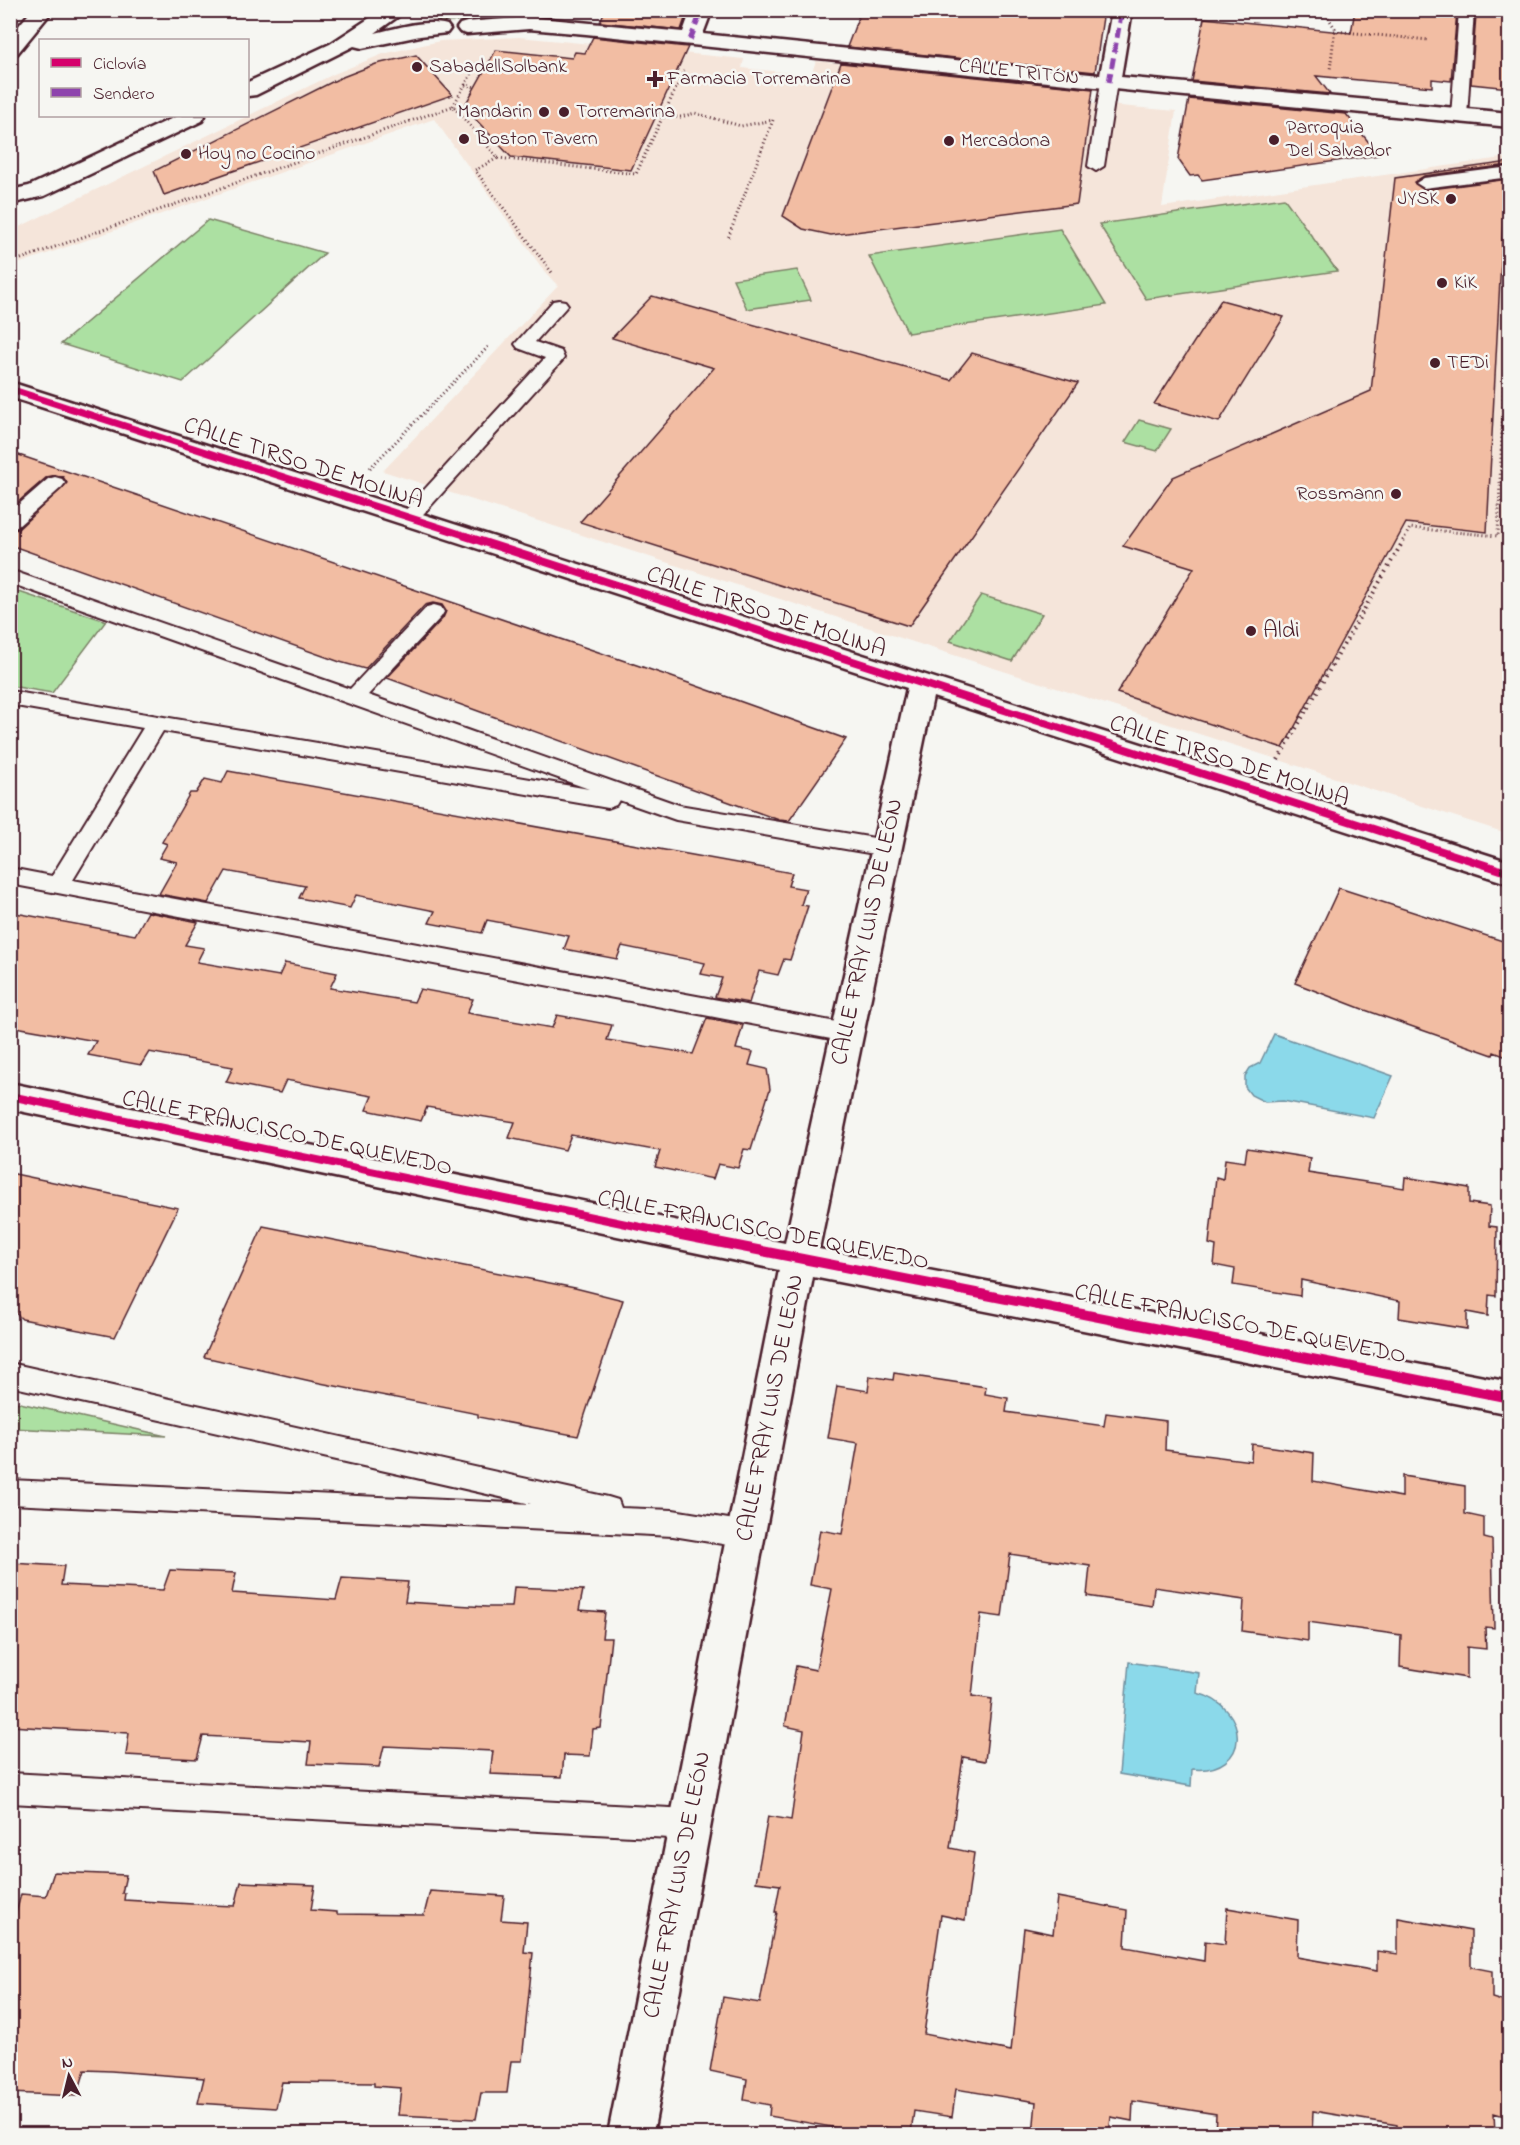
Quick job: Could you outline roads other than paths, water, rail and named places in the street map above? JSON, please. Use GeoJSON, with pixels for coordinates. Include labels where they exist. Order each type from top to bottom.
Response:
{"type":"FeatureCollection","features":[{"type":"Feature","properties":{"kind":"street"},"geometry":{"type":"LineString","coordinates":[[10,50],[44,10]]}},
{"type":"Feature","properties":{"kind":"street"},"geometry":{"type":"LineString","coordinates":[[249,90],[337,48],[397,10]]}},
{"type":"Feature","properties":{"kind":"street"},"geometry":{"type":"LineString","coordinates":[[409,10],[417,22],[440,29]]}},
{"type":"Feature","properties":{"kind":"street"},"geometry":{"type":"LineString","coordinates":[[467,28],[490,19],[497,10]]}},
{"type":"Feature","properties":{"kind":"street","name":"CALLE TRITÓN"},"geometry":{"type":"LineString","coordinates":[[506,10],[529,23]]}},
{"type":"Feature","properties":{"kind":"street"},"geometry":{"type":"LineString","coordinates":[[690,40],[702,10]]}},
{"type":"Feature","properties":{"kind":"street"},"geometry":{"type":"LineString","coordinates":[[1109,82],[1122,10]]}},
{"type":"Feature","properties":{"kind":"street","name":"CALLE TRITÓN"},"geometry":{"type":"LineString","coordinates":[[337,48],[420,30],[529,23],[1509,120]]}},
{"type":"Feature","properties":{"kind":"street"},"geometry":{"type":"LineString","coordinates":[[10,197],[36,190],[192,117]]}},
{"type":"Feature","properties":{"kind":"street"},"geometry":{"type":"LineString","coordinates":[[10,181],[69,174]]}},
{"type":"Feature","properties":{"kind":"street"},"geometry":{"type":"LineString","coordinates":[[10,213],[36,190]]}},
{"type":"Feature","properties":{"kind":"street","name":"CALLE TIRSO DE MOLINA"},"geometry":{"type":"LineString","coordinates":[[10,389],[1509,873]]}},
{"type":"Feature","properties":{"kind":"street","name":"CALLE FRAY LUIS DE LEÓN"},"geometry":{"type":"LineString","coordinates":[[631,2134],[799,1260],[922,683]]}},
{"type":"Feature","properties":{"kind":"street","name":"CALLE FRANCISCO DE QUEVEDO"},"geometry":{"type":"LineString","coordinates":[[10,1096],[799,1260],[1509,1398]]}},
{"type":"Feature","properties":{"kind":"lane"},"geometry":{"type":"LineString","coordinates":[[1459,116],[1467,10]]}},
{"type":"Feature","properties":{"kind":"lane"},"geometry":{"type":"LineString","coordinates":[[1096,166],[1109,82]]}},
{"type":"Feature","properties":{"kind":"lane"},"geometry":{"type":"LineString","coordinates":[[1424,183],[1509,172]]}},
{"type":"Feature","properties":{"kind":"lane"},"geometry":{"type":"LineString","coordinates":[[409,518],[555,358],[553,354],[524,344],[559,305]]}},
{"type":"Feature","properties":{"kind":"lane"},"geometry":{"type":"LineString","coordinates":[[10,523],[56,483]]}},
{"type":"Feature","properties":{"kind":"lane"},"geometry":{"type":"LineString","coordinates":[[10,576],[676,812]]}},
{"type":"Feature","properties":{"kind":"lane"},"geometry":{"type":"LineString","coordinates":[[354,698],[434,612]]}},
{"type":"Feature","properties":{"kind":"lane"},"geometry":{"type":"LineString","coordinates":[[10,698],[886,848]]}},
{"type":"Feature","properties":{"kind":"lane"},"geometry":{"type":"LineString","coordinates":[[58,885],[157,723]]}},
{"type":"Feature","properties":{"kind":"lane"},"geometry":{"type":"LineString","coordinates":[[10,876],[847,1032]]}},
{"type":"Feature","properties":{"kind":"lane"},"geometry":{"type":"LineString","coordinates":[[10,1374],[674,1523],[747,1535]]}},
{"type":"Feature","properties":{"kind":"lane"},"geometry":{"type":"LineString","coordinates":[[10,1492],[674,1523]]}},
{"type":"Feature","properties":{"kind":"lane"},"geometry":{"type":"LineString","coordinates":[[10,1788],[689,1824]]}},
{"type":"Feature","properties":{"kind":"water"},"geometry":{"type":"Polygon","coordinates":[[[1274,1034],[1393,1076],[1374,1118],[1283,1101],[1265,1102],[1251,1095],[1245,1087],[1245,1076],[1250,1068],[1260,1063],[1274,1034]]]}},
{"type":"Feature","properties":{"kind":"water"},"geometry":{"type":"Polygon","coordinates":[[[1129,1662],[1199,1673],[1197,1693],[1215,1701],[1228,1712],[1235,1725],[1237,1738],[1234,1751],[1225,1762],[1211,1768],[1192,1769],[1191,1786],[1119,1774],[1129,1662]]]}},
{"type":"Feature","properties":{"kind":"place","name":"SabadellSolbank"},"geometry":{"type":"Point","coordinates":[417,67]}},
{"type":"Feature","properties":{"kind":"place","name":"Farmacia Torremarina"},"geometry":{"type":"Point","coordinates":[655,79]}},
{"type":"Feature","properties":{"kind":"place","name":"Mandarin"},"geometry":{"type":"Point","coordinates":[544,112]}},
{"type":"Feature","properties":{"kind":"place","name":"Torremarina"},"geometry":{"type":"Point","coordinates":[564,112]}},
{"type":"Feature","properties":{"kind":"place","name":"Boston Tavern"},"geometry":{"type":"Point","coordinates":[464,139]}},
{"type":"Feature","properties":{"kind":"place","name":"Parroquia Del Salvador"},"geometry":{"type":"Point","coordinates":[1274,140]}},
{"type":"Feature","properties":{"kind":"place","name":"Mercadona"},"geometry":{"type":"Point","coordinates":[949,141]}},
{"type":"Feature","properties":{"kind":"place","name":"Hoy no Cocino"},"geometry":{"type":"Point","coordinates":[186,154]}},
{"type":"Feature","properties":{"kind":"place","name":"JYSK"},"geometry":{"type":"Point","coordinates":[1451,199]}},
{"type":"Feature","properties":{"kind":"place","name":"KiK"},"geometry":{"type":"Point","coordinates":[1442,283]}},
{"type":"Feature","properties":{"kind":"place","name":"TEDi"},"geometry":{"type":"Point","coordinates":[1435,363]}},
{"type":"Feature","properties":{"kind":"place","name":"Rossmann"},"geometry":{"type":"Point","coordinates":[1396,494]}},
{"type":"Feature","properties":{"kind":"place","name":"Aldi"},"geometry":{"type":"Point","coordinates":[1251,631]}}]}
